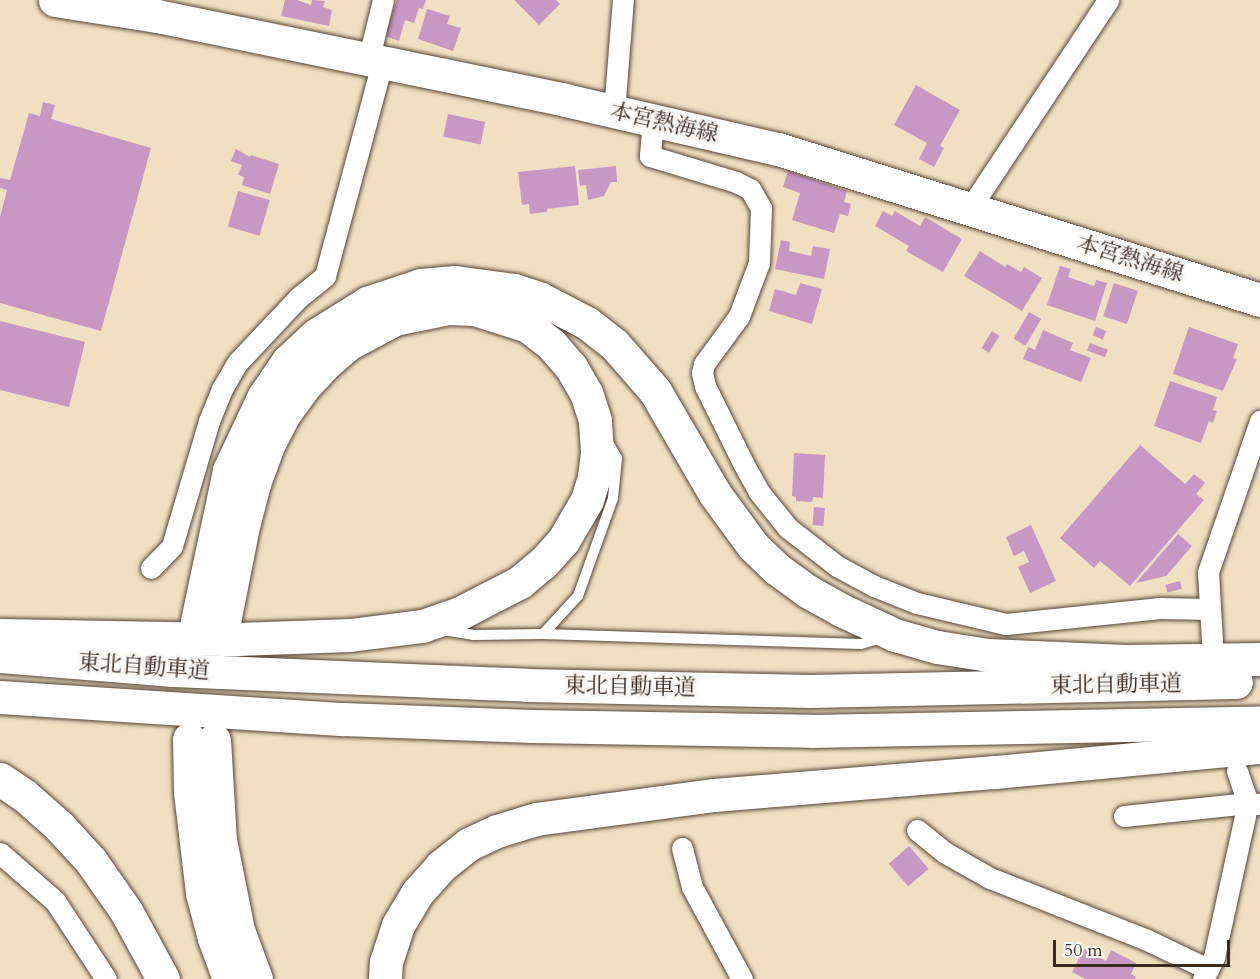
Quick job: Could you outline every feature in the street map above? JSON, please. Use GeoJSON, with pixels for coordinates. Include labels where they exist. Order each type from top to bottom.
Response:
{"type":"FeatureCollection","features":[{"type":"Feature","properties":{"kind":"main road","name":"本宮熱海線"},"geometry":{"type":"LineString","coordinates":[[55,0],[157,16],[614,111],[778,149],[1260,300]]}},
{"type":"Feature","properties":{"kind":"main road"},"geometry":{"type":"LineString","coordinates":[[0,635],[237,639],[350,635],[422,626],[460,613],[520,582],[543,563],[577,521],[594,477],[597,451],[595,420],[586,393],[571,367],[550,344],[528,326],[507,317],[474,309],[447,308],[404,317],[372,330],[327,362],[303,388],[284,414],[267,448],[211,621],[229,470],[264,396],[288,362],[316,335],[367,303],[421,285],[455,282],[514,290],[541,299],[587,323],[614,344],[655,391],[715,494],[753,546],[777,569],[807,591],[840,610],[895,635],[947,648],[1045,659],[1126,661],[1260,659]]}},
{"type":"Feature","properties":{"kind":"main road","name":"東北自動車道"},"geometry":{"type":"LineString","coordinates":[[0,656],[173,670],[539,686],[811,690],[1260,681]]}},
{"type":"Feature","properties":{"kind":"main road","name":"東北自動車道"},"geometry":{"type":"LineString","coordinates":[[0,697],[343,719],[532,726],[811,731],[1260,722]]}},
{"type":"Feature","properties":{"kind":"main road"},"geometry":{"type":"LineString","coordinates":[[229,979],[214,938],[202,893],[190,792],[202,739],[238,930],[256,979]]}},
{"type":"Feature","properties":{"kind":"main road"},"geometry":{"type":"LineString","coordinates":[[385,979],[386,962],[398,925],[417,893],[441,866],[469,844],[536,819],[714,795],[1260,747]]}},
{"type":"Feature","properties":{"kind":"main road"},"geometry":{"type":"LineString","coordinates":[[0,779],[24,795],[59,826],[92,861],[126,911],[163,979]]}},
{"type":"Feature","properties":{"kind":"street"},"geometry":{"type":"LineString","coordinates":[[151,568],[172,546],[209,421],[232,371],[253,344],[298,298],[325,276],[375,62],[383,0]]}},
{"type":"Feature","properties":{"kind":"street"},"geometry":{"type":"LineString","coordinates":[[614,111],[623,0]]}},
{"type":"Feature","properties":{"kind":"street"},"geometry":{"type":"LineString","coordinates":[[970,208],[1108,0]]}},
{"type":"Feature","properties":{"kind":"street"},"geometry":{"type":"LineString","coordinates":[[653,120],[650,156],[736,182],[750,189],[761,208],[759,263],[739,316],[704,364],[702,373],[705,386],[742,463],[759,492],[788,528],[837,566],[874,586],[917,603],[1006,624],[1160,608],[1210,609]]}},
{"type":"Feature","properties":{"kind":"street"},"geometry":{"type":"LineString","coordinates":[[1212,641],[1208,572],[1260,421]]}},
{"type":"Feature","properties":{"kind":"street"},"geometry":{"type":"LineString","coordinates":[[917,831],[944,852],[990,878],[1145,939],[1205,974],[1214,957],[1254,803],[1237,771]]}},
{"type":"Feature","properties":{"kind":"street"},"geometry":{"type":"LineString","coordinates":[[1124,816],[1254,803]]}},
{"type":"Feature","properties":{"kind":"street"},"geometry":{"type":"LineString","coordinates":[[682,848],[692,887],[742,979]]}},
{"type":"Feature","properties":{"kind":"street"},"geometry":{"type":"LineString","coordinates":[[0,853],[55,901],[106,979]]}},
{"type":"Feature","properties":{"kind":"lane"},"geometry":{"type":"LineString","coordinates":[[543,634],[578,596],[613,498],[617,459],[595,420]]}},
{"type":"Feature","properties":{"kind":"lane"},"geometry":{"type":"LineString","coordinates":[[422,626],[473,635],[543,634],[861,644],[895,635]]}},
{"type":"Feature","properties":{"kind":"building"},"geometry":{"type":"Polygon","coordinates":[[[285,0],[297,0],[311,5],[312,0],[325,1],[323,7],[332,10],[329,26],[281,16],[285,0]]]}},
{"type":"Feature","properties":{"kind":"building"},"geometry":{"type":"Polygon","coordinates":[[[397,0],[426,0],[423,9],[419,8],[414,23],[405,20],[399,41],[385,36],[397,0]]]}},
{"type":"Feature","properties":{"kind":"building"},"geometry":{"type":"Polygon","coordinates":[[[514,0],[556,0],[560,4],[539,25],[514,0]]]}},
{"type":"Feature","properties":{"kind":"building"},"geometry":{"type":"Polygon","coordinates":[[[427,9],[450,16],[447,24],[461,28],[453,51],[418,39],[427,9]]]}},
{"type":"Feature","properties":{"kind":"building"},"geometry":{"type":"Polygon","coordinates":[[[916,85],[960,110],[940,146],[944,148],[934,167],[919,159],[927,143],[894,125],[916,85]]]}},
{"type":"Feature","properties":{"kind":"building"},"geometry":{"type":"Polygon","coordinates":[[[43,102],[55,105],[51,119],[151,148],[101,331],[0,303],[0,217],[7,190],[0,188],[0,178],[10,180],[29,113],[40,116],[43,102]]]}},
{"type":"Feature","properties":{"kind":"building"},"geometry":{"type":"Polygon","coordinates":[[[448,114],[485,122],[480,144],[443,136],[448,114]]]}},
{"type":"Feature","properties":{"kind":"building"},"geometry":{"type":"Polygon","coordinates":[[[236,149],[250,157],[251,155],[279,164],[270,194],[242,185],[244,177],[238,175],[242,165],[231,161],[236,149]]]}},
{"type":"Feature","properties":{"kind":"building"},"geometry":{"type":"Polygon","coordinates":[[[575,166],[579,205],[547,209],[547,212],[530,214],[529,204],[522,205],[518,172],[575,166]]]}},
{"type":"Feature","properties":{"kind":"building"},"geometry":{"type":"Polygon","coordinates":[[[616,166],[617,182],[611,182],[604,196],[588,200],[586,185],[580,186],[578,170],[616,166]]]}},
{"type":"Feature","properties":{"kind":"building"},"geometry":{"type":"Polygon","coordinates":[[[788,171],[847,191],[844,202],[851,204],[848,216],[840,214],[834,233],[792,220],[800,193],[783,187],[788,171]]]}},
{"type":"Feature","properties":{"kind":"building"},"geometry":{"type":"Polygon","coordinates":[[[238,191],[270,200],[260,236],[228,227],[238,191]]]}},
{"type":"Feature","properties":{"kind":"building"},"geometry":{"type":"Polygon","coordinates":[[[883,211],[892,216],[895,211],[920,226],[925,217],[962,239],[943,272],[906,251],[909,246],[875,226],[883,211]]]}},
{"type":"Feature","properties":{"kind":"building"},"geometry":{"type":"Polygon","coordinates":[[[781,240],[790,242],[789,251],[811,256],[813,246],[830,249],[824,279],[775,269],[781,240]]]}},
{"type":"Feature","properties":{"kind":"building"},"geometry":{"type":"Polygon","coordinates":[[[980,251],[1005,267],[1007,264],[1021,272],[1024,267],[1042,278],[1022,311],[964,276],[980,251]]]}},
{"type":"Feature","properties":{"kind":"building"},"geometry":{"type":"Polygon","coordinates":[[[1060,266],[1071,269],[1068,277],[1094,286],[1096,280],[1107,283],[1095,321],[1047,305],[1060,266]]]}},
{"type":"Feature","properties":{"kind":"building"},"geometry":{"type":"Polygon","coordinates":[[[800,283],[822,289],[812,324],[769,311],[775,289],[796,295],[800,283]]]}},
{"type":"Feature","properties":{"kind":"building"},"geometry":{"type":"Polygon","coordinates":[[[1114,283],[1138,291],[1127,324],[1103,316],[1114,283]]]}},
{"type":"Feature","properties":{"kind":"building"},"geometry":{"type":"Polygon","coordinates":[[[1029,312],[1041,319],[1026,346],[1014,339],[1029,312]]]}},
{"type":"Feature","properties":{"kind":"building"},"geometry":{"type":"Polygon","coordinates":[[[0,321],[85,342],[69,407],[0,390],[0,321]]]}},
{"type":"Feature","properties":{"kind":"building"},"geometry":{"type":"Polygon","coordinates":[[[1096,327],[1106,331],[1103,339],[1093,335],[1096,327]]]}},
{"type":"Feature","properties":{"kind":"building"},"geometry":{"type":"Polygon","coordinates":[[[1189,327],[1238,344],[1233,358],[1237,359],[1223,391],[1173,374],[1189,327]]]}},
{"type":"Feature","properties":{"kind":"building"},"geometry":{"type":"Polygon","coordinates":[[[1043,330],[1073,343],[1070,350],[1091,358],[1081,382],[1023,359],[1028,347],[1035,350],[1043,330]]]}},
{"type":"Feature","properties":{"kind":"building"},"geometry":{"type":"Polygon","coordinates":[[[992,331],[1000,336],[989,353],[981,348],[992,331]]]}},
{"type":"Feature","properties":{"kind":"building"},"geometry":{"type":"Polygon","coordinates":[[[1090,343],[1108,350],[1105,357],[1087,350],[1090,343]]]}},
{"type":"Feature","properties":{"kind":"building"},"geometry":{"type":"Polygon","coordinates":[[[1170,381],[1217,397],[1213,410],[1217,411],[1213,423],[1209,421],[1201,443],[1154,426],[1170,381]]]}},
{"type":"Feature","properties":{"kind":"building"},"geometry":{"type":"Polygon","coordinates":[[[1140,445],[1185,484],[1194,474],[1205,483],[1196,494],[1204,500],[1130,586],[1100,561],[1094,568],[1060,538],[1140,445]]]}},
{"type":"Feature","properties":{"kind":"building"},"geometry":{"type":"Polygon","coordinates":[[[794,453],[825,455],[823,498],[813,497],[812,502],[796,501],[796,497],[792,496],[794,453]]]}},
{"type":"Feature","properties":{"kind":"building"},"geometry":{"type":"Polygon","coordinates":[[[814,507],[825,508],[823,526],[812,525],[814,507]]]}},
{"type":"Feature","properties":{"kind":"building"},"geometry":{"type":"Polygon","coordinates":[[[1031,525],[1056,581],[1030,593],[1018,567],[1029,562],[1024,551],[1014,556],[1006,537],[1031,525]]]}},
{"type":"Feature","properties":{"kind":"building"},"geometry":{"type":"Polygon","coordinates":[[[1178,534],[1192,546],[1166,576],[1136,583],[1178,534]]]}},
{"type":"Feature","properties":{"kind":"building"},"geometry":{"type":"Polygon","coordinates":[[[1180,581],[1182,589],[1167,592],[1165,585],[1180,581]]]}},
{"type":"Feature","properties":{"kind":"building"},"geometry":{"type":"Polygon","coordinates":[[[909,846],[929,869],[908,886],[889,864],[909,846]]]}},
{"type":"Feature","properties":{"kind":"building"},"geometry":{"type":"Polygon","coordinates":[[[1084,949],[1106,961],[1111,950],[1136,963],[1131,974],[1136,977],[1135,979],[1085,979],[1072,972],[1084,949]]]}}]}
